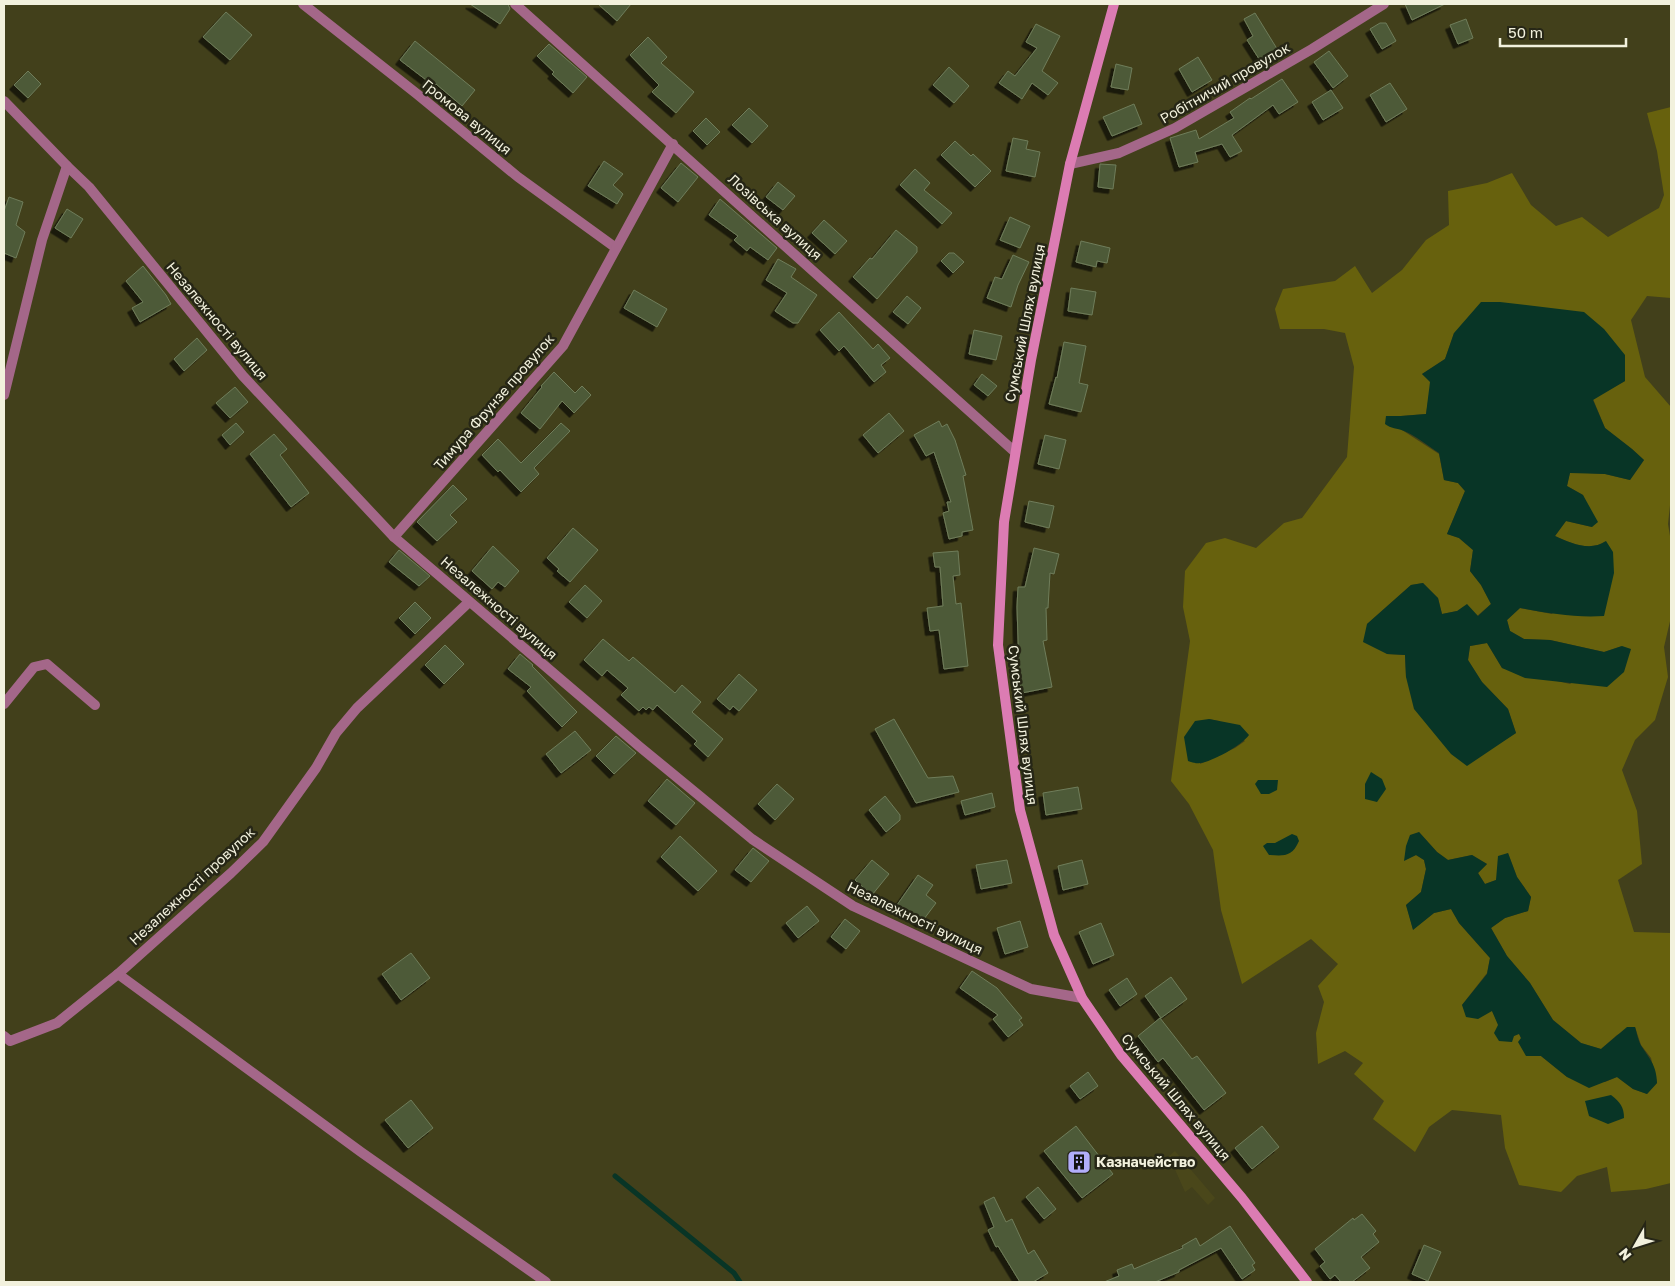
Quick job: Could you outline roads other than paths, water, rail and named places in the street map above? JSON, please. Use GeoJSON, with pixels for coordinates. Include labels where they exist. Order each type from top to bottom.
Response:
{"type":"FeatureCollection","features":[{"type":"Feature","properties":{"kind":"main road","name":"Сумський Шлях вулиця"},"geometry":{"type":"LineString","coordinates":[[1114,4],[1070,164],[1031,360],[1004,522],[998,645],[1020,810],[1054,936],[1082,998],[1121,1055],[1242,1198],[1307,1282]]}},
{"type":"Feature","properties":{"kind":"street","name":"Громова вулиця"},"geometry":{"type":"LineString","coordinates":[[303,4],[417,94],[518,178],[616,248]]}},
{"type":"Feature","properties":{"kind":"street","name":"Лозівська вулиця"},"geometry":{"type":"LineString","coordinates":[[516,4],[1015,452]]}},
{"type":"Feature","properties":{"kind":"street","name":"Робітничий провулок"},"geometry":{"type":"LineString","coordinates":[[1070,164],[1119,153],[1176,128],[1384,4]]}},
{"type":"Feature","properties":{"kind":"street","name":"Незалежності вулиця"},"geometry":{"type":"LineString","coordinates":[[4,101],[89,186],[243,376],[394,537],[640,747],[752,839],[854,906],[1031,989],[1082,998]]}},
{"type":"Feature","properties":{"kind":"street","name":"Тимура Фрунзе провулок"},"geometry":{"type":"LineString","coordinates":[[394,537],[563,346],[673,144]]}},
{"type":"Feature","properties":{"kind":"street"},"geometry":{"type":"LineString","coordinates":[[4,394],[42,240],[67,166]]}},
{"type":"Feature","properties":{"kind":"street","name":"Незалежності провулок"},"geometry":{"type":"LineString","coordinates":[[6,1039],[57,1023],[118,974],[231,873],[263,842],[316,768],[336,733],[357,708],[469,602]]}},
{"type":"Feature","properties":{"kind":"street"},"geometry":{"type":"LineString","coordinates":[[4,704],[34,667],[47,664],[95,705]]}},
{"type":"Feature","properties":{"kind":"street"},"geometry":{"type":"LineString","coordinates":[[118,974],[361,1152],[546,1282]]}},
{"type":"Feature","properties":{"kind":"waterway"},"geometry":{"type":"LineString","coordinates":[[615,1176],[734,1273],[740,1282]]}},
{"type":"Feature","properties":{"kind":"place","name":"Казначейство"},"geometry":{"type":"Point","coordinates":[1079,1162]}}]}
